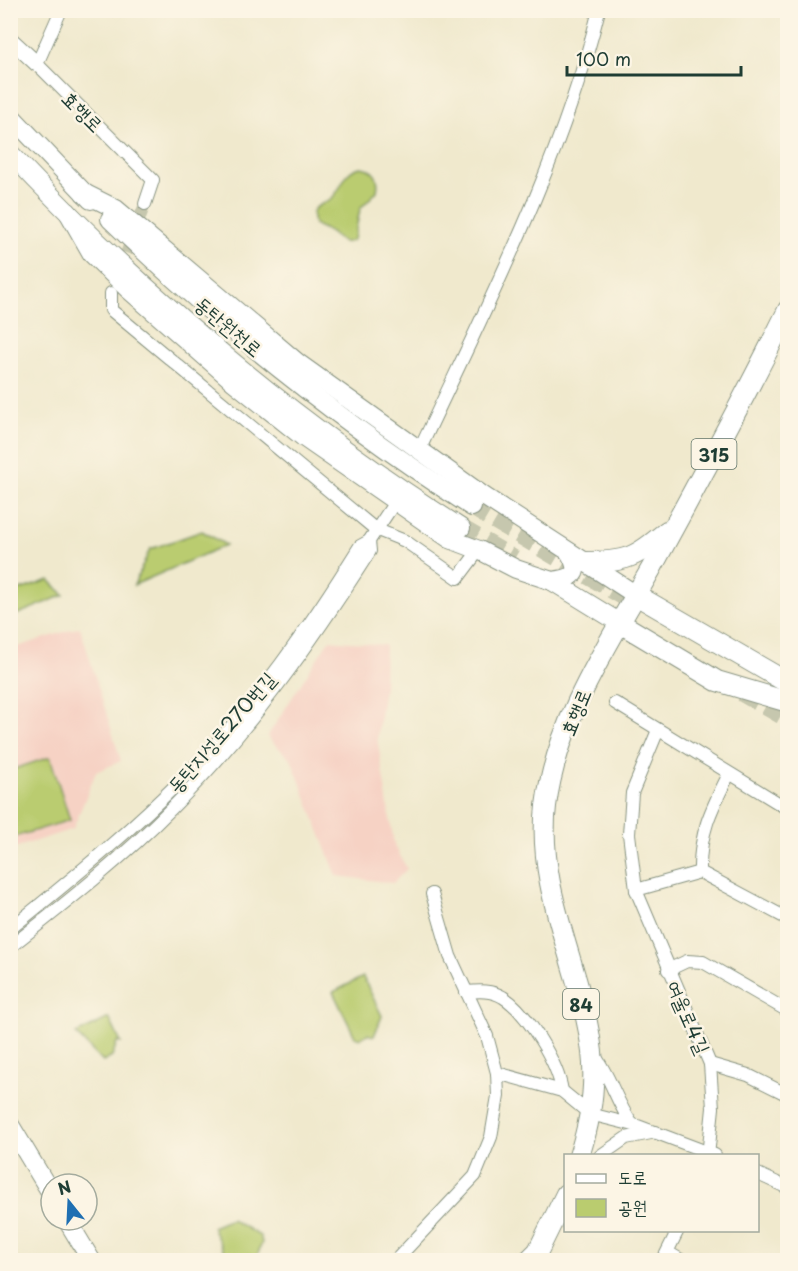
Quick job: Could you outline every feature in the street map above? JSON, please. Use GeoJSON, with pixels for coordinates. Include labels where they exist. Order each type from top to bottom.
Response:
{"type":"FeatureCollection","features":[{"type":"Feature","properties":{"kind":"main road","name":"동탄원천로"},"geometry":{"type":"LineString","coordinates":[[10,115],[84,193],[200,302],[283,371],[406,465],[472,507]]}},
{"type":"Feature","properties":{"kind":"main road","name":"동탄원천로"},"geometry":{"type":"LineString","coordinates":[[10,153],[143,284],[267,390],[390,483],[461,528]]}},
{"type":"Feature","properties":{"kind":"main road"},"geometry":{"type":"LineString","coordinates":[[84,193],[116,209],[298,363],[419,451],[636,595],[788,683]]}},
{"type":"Feature","properties":{"kind":"main road"},"geometry":{"type":"LineString","coordinates":[[68,212],[92,254],[164,323],[303,437],[395,502],[450,539],[479,550],[516,569],[552,581],[717,681],[779,697],[788,702]]}},
{"type":"Feature","properties":{"kind":"main road","name":"효행로"},"geometry":{"type":"LineString","coordinates":[[579,1154],[590,1114],[592,1053],[560,926],[545,854],[546,807],[552,771],[583,689],[740,409],[788,310]]}},
{"type":"Feature","properties":{"kind":"main road"},"geometry":{"type":"LineString","coordinates":[[577,557],[613,562],[628,559],[638,554],[676,523]]}},
{"type":"Feature","properties":{"kind":"main road"},"geometry":{"type":"LineString","coordinates":[[552,581],[571,577],[576,572],[577,557]]}},
{"type":"Feature","properties":{"kind":"main road"},"geometry":{"type":"LineString","coordinates":[[10,1125],[39,1173]]}},
{"type":"Feature","properties":{"kind":"main road"},"geometry":{"type":"LineString","coordinates":[[529,1260],[538,1251],[564,1198]]}},
{"type":"Feature","properties":{"kind":"main road"},"geometry":{"type":"LineString","coordinates":[[74,1232],[91,1260]]}},
{"type":"Feature","properties":{"kind":"street"},"geometry":{"type":"LineString","coordinates":[[10,39],[38,64],[61,10]]}},
{"type":"Feature","properties":{"kind":"street"},"geometry":{"type":"LineString","coordinates":[[419,451],[523,230],[562,132],[599,10]]}},
{"type":"Feature","properties":{"kind":"street","name":"효행로"},"geometry":{"type":"LineString","coordinates":[[38,64],[153,180],[145,204]]}},
{"type":"Feature","properties":{"kind":"street"},"geometry":{"type":"LineString","coordinates":[[111,293],[111,310],[372,535],[405,541],[458,578],[479,550]]}},
{"type":"Feature","properties":{"kind":"street","name":"동탄지성로270번길"},"geometry":{"type":"LineString","coordinates":[[10,929],[93,862],[190,771],[259,691],[319,609],[360,546],[372,535],[395,502]]}},
{"type":"Feature","properties":{"kind":"street"},"geometry":{"type":"LineString","coordinates":[[10,947],[100,873],[172,808],[248,724],[329,615],[370,551],[372,535]]}},
{"type":"Feature","properties":{"kind":"street"},"geometry":{"type":"LineString","coordinates":[[615,703],[788,809]]}},
{"type":"Feature","properties":{"kind":"street","name":"여울로4길"},"geometry":{"type":"LineString","coordinates":[[658,730],[632,793],[628,834],[636,890],[668,970],[710,1064],[713,1108],[711,1154]]}},
{"type":"Feature","properties":{"kind":"street"},"geometry":{"type":"LineString","coordinates":[[700,872],[699,848],[703,831],[729,774]]}},
{"type":"Feature","properties":{"kind":"street"},"geometry":{"type":"LineString","coordinates":[[636,890],[700,872],[788,919]]}},
{"type":"Feature","properties":{"kind":"street"},"geometry":{"type":"LineString","coordinates":[[396,1260],[475,1176],[491,1137],[498,1096],[497,1073],[487,1036],[450,956],[432,894]]}},
{"type":"Feature","properties":{"kind":"street","name":"여울로4길"},"geometry":{"type":"LineString","coordinates":[[668,970],[687,961],[703,962],[788,1011]]}},
{"type":"Feature","properties":{"kind":"street"},"geometry":{"type":"LineString","coordinates":[[466,992],[486,991],[502,997],[518,1010],[560,1076],[562,1091]]}},
{"type":"Feature","properties":{"kind":"street"},"geometry":{"type":"LineString","coordinates":[[592,1053],[604,1067],[618,1103],[632,1124]]}},
{"type":"Feature","properties":{"kind":"street","name":"여울로4길"},"geometry":{"type":"LineString","coordinates":[[710,1064],[748,1075],[788,1095]]}},
{"type":"Feature","properties":{"kind":"street"},"geometry":{"type":"LineString","coordinates":[[497,1073],[562,1091],[590,1114],[632,1124],[711,1154]]}},
{"type":"Feature","properties":{"kind":"street"},"geometry":{"type":"LineString","coordinates":[[602,1154],[626,1138],[656,1132]]}},
{"type":"Feature","properties":{"kind":"street"},"geometry":{"type":"LineString","coordinates":[[759,1174],[788,1188]]}},
{"type":"Feature","properties":{"kind":"street"},"geometry":{"type":"LineString","coordinates":[[677,1232],[666,1257],[681,1260]]}},
{"type":"Feature","properties":{"kind":"shaded area"},"geometry":{"type":"Polygon","coordinates":[[[80,627],[121,761],[96,772],[73,829],[11,849],[11,649],[80,627]]]}},
{"type":"Feature","properties":{"kind":"shaded area"},"geometry":{"type":"Polygon","coordinates":[[[329,640],[385,645],[384,687],[377,737],[394,844],[407,869],[393,883],[337,876],[291,759],[267,737],[329,640]]]}},
{"type":"Feature","properties":{"kind":"green space"},"geometry":{"type":"Polygon","coordinates":[[[361,167],[375,175],[378,182],[377,191],[360,209],[354,239],[343,242],[314,224],[312,212],[336,194],[350,172],[361,167]]]}},
{"type":"Feature","properties":{"kind":"green space"},"geometry":{"type":"Polygon","coordinates":[[[202,531],[226,545],[134,585],[150,549],[202,531]]]}},
{"type":"Feature","properties":{"kind":"green space"},"geometry":{"type":"Polygon","coordinates":[[[49,580],[64,595],[11,617],[11,593],[49,580]]]}},
{"type":"Feature","properties":{"kind":"green space"},"geometry":{"type":"Polygon","coordinates":[[[50,757],[70,820],[11,838],[11,770],[50,757]]]}},
{"type":"Feature","properties":{"kind":"green space"},"geometry":{"type":"Polygon","coordinates":[[[363,977],[382,1016],[374,1036],[367,1034],[360,1039],[355,1037],[333,992],[363,977]]]}},
{"type":"Feature","properties":{"kind":"green space"},"geometry":{"type":"Polygon","coordinates":[[[109,1018],[121,1043],[117,1042],[112,1057],[103,1062],[76,1034],[109,1018]]]}},
{"type":"Feature","properties":{"kind":"green space"},"geometry":{"type":"Polygon","coordinates":[[[231,1219],[260,1236],[262,1242],[256,1260],[228,1260],[212,1227],[231,1219]]]}},
{"type":"Feature","properties":{"kind":"tunnel"},"geometry":{"type":"LineString","coordinates":[[120,270],[145,204]]}},
{"type":"Feature","properties":{"kind":"tunnel"},"geometry":{"type":"LineString","coordinates":[[472,507],[631,601]]}},
{"type":"Feature","properties":{"kind":"tunnel"},"geometry":{"type":"LineString","coordinates":[[461,528],[514,559]]}},
{"type":"Feature","properties":{"kind":"tunnel"},"geometry":{"type":"LineString","coordinates":[[742,693],[788,719]]}}]}
